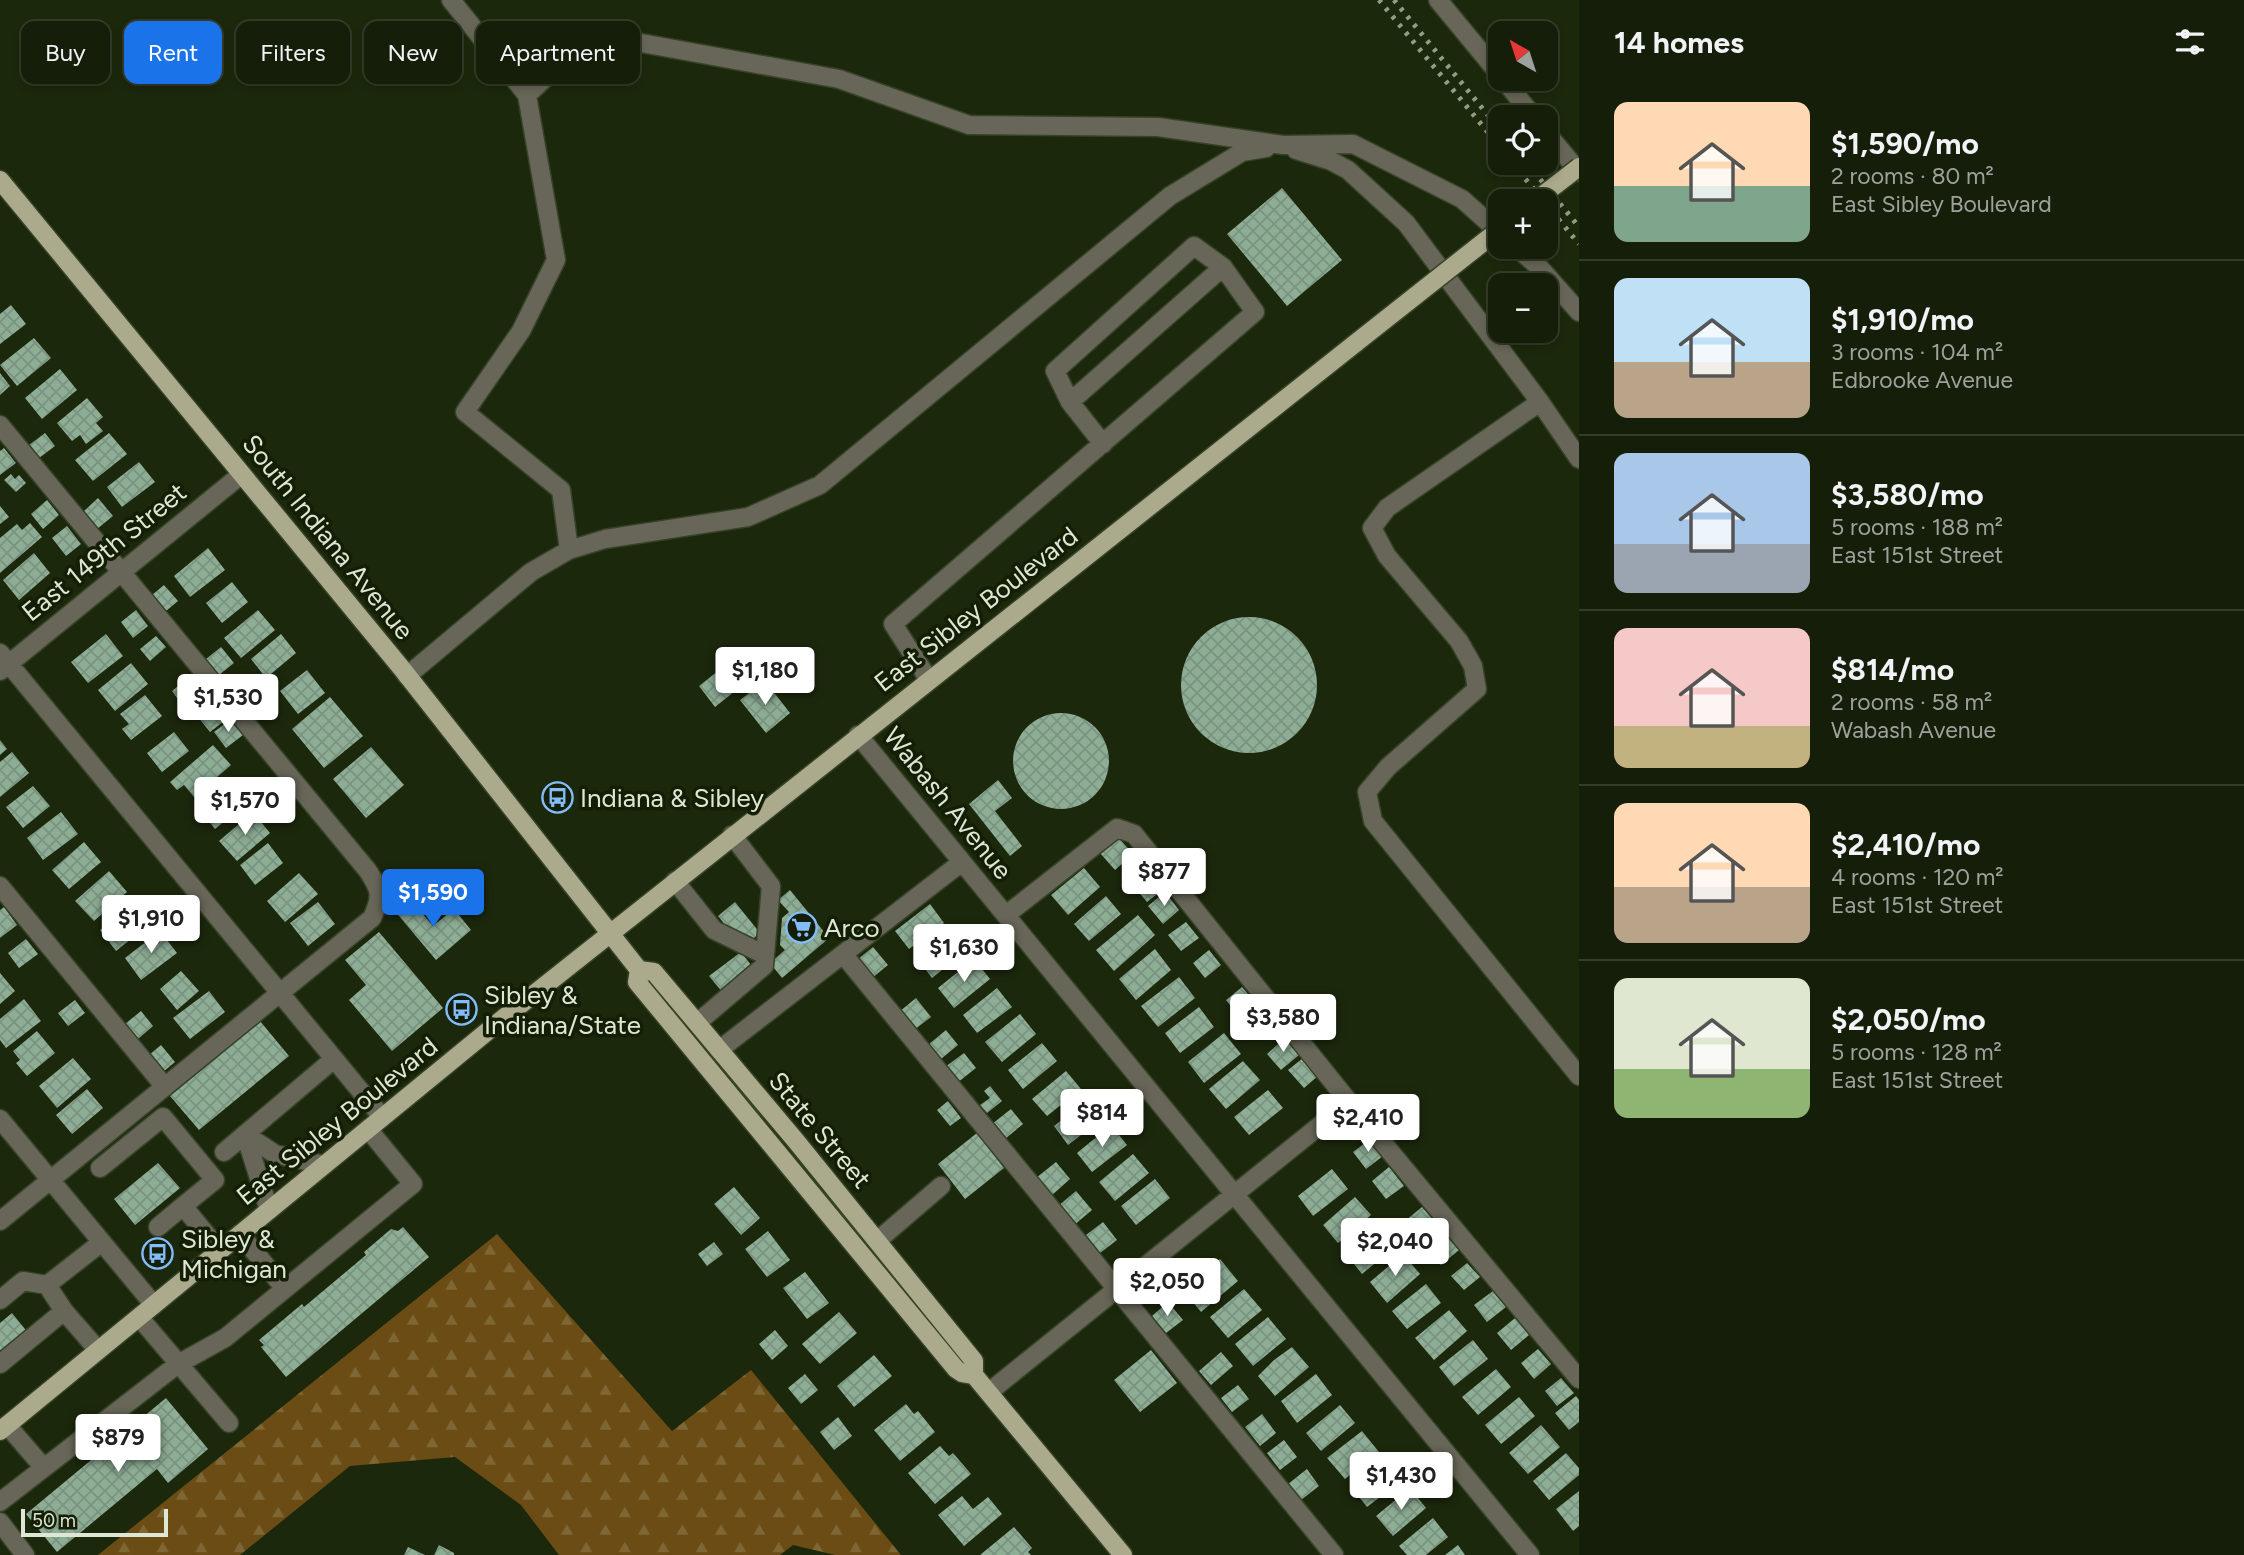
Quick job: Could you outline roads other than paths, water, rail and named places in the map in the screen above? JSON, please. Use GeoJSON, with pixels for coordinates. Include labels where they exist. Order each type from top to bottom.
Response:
{"type":"FeatureCollection","features":[{"type":"Feature","properties":{"kind":"main road"},"geometry":{"type":"LineString","coordinates":[[1552,189],[1579,169]]}},
{"type":"Feature","properties":{"kind":"main road","name":"South Indiana Avenue"},"geometry":{"type":"LineString","coordinates":[[0,180],[407,676],[611,932]]}},
{"type":"Feature","properties":{"kind":"main road","name":"East Sibley Boulevard"},"geometry":{"type":"LineString","coordinates":[[4,1428],[382,1117],[732,835],[1488,240]]}},
{"type":"Feature","properties":{"kind":"main road","name":"State Street"},"geometry":{"type":"LineString","coordinates":[[611,932],[638,976],[956,1369],[974,1375],[1123,1555]]}},
{"type":"Feature","properties":{"kind":"main road","name":"State Street"},"geometry":{"type":"LineString","coordinates":[[638,976],[654,972],[697,1023],[974,1361],[974,1375]]}},
{"type":"Feature","properties":{"kind":"street"},"geometry":{"type":"LineString","coordinates":[[451,0],[527,95],[555,260],[521,331],[465,412],[561,490],[569,550]]}},
{"type":"Feature","properties":{"kind":"street"},"geometry":{"type":"LineString","coordinates":[[1438,0],[1488,61]]}},
{"type":"Feature","properties":{"kind":"street"},"geometry":{"type":"LineString","coordinates":[[527,95],[592,34],[839,79],[969,125],[1158,127],[1283,145],[1331,161],[1348,170],[1406,223],[1540,402],[1579,459]]}},
{"type":"Feature","properties":{"kind":"street"},"geometry":{"type":"LineString","coordinates":[[1513,91],[1524,105]]}},
{"type":"Feature","properties":{"kind":"street"},"geometry":{"type":"LineString","coordinates":[[407,676],[530,572],[569,550],[606,538],[748,517],[820,485],[1170,196],[1242,152],[1283,145],[1353,144],[1462,199],[1488,221]]}},
{"type":"Feature","properties":{"kind":"street"},"geometry":{"type":"LineString","coordinates":[[1558,146],[1579,169]]}},
{"type":"Feature","properties":{"kind":"street"},"geometry":{"type":"LineString","coordinates":[[929,680],[893,624],[1103,444],[1255,312],[1223,267],[1194,246],[1055,371],[1070,402],[1103,444]]}},
{"type":"Feature","properties":{"kind":"street"},"geometry":{"type":"LineString","coordinates":[[1530,259],[1579,312]]}},
{"type":"Feature","properties":{"kind":"street"},"geometry":{"type":"LineString","coordinates":[[1070,402],[1223,267]]}},
{"type":"Feature","properties":{"kind":"street"},"geometry":{"type":"LineString","coordinates":[[1540,402],[1387,508],[1372,528],[1387,556],[1459,641],[1473,666],[1477,690],[1388,767],[1367,792],[1373,821],[1579,1076]]}},
{"type":"Feature","properties":{"kind":"street"},"geometry":{"type":"LineString","coordinates":[[0,425],[379,887],[379,901],[372,918],[0,1221]]}},
{"type":"Feature","properties":{"kind":"street","name":"East 149th Street"},"geometry":{"type":"LineString","coordinates":[[3,663],[121,573],[242,474]]}},
{"type":"Feature","properties":{"kind":"street"},"geometry":{"type":"LineString","coordinates":[[3,663],[382,1117]]}},
{"type":"Feature","properties":{"kind":"street","name":"Wabash Avenue"},"geometry":{"type":"LineString","coordinates":[[858,735],[1530,1555]]}},
{"type":"Feature","properties":{"kind":"street"},"geometry":{"type":"LineString","coordinates":[[1006,915],[1117,828],[1135,834],[1349,1102],[1579,1379]]}},
{"type":"Feature","properties":{"kind":"street"},"geometry":{"type":"LineString","coordinates":[[697,1023],[764,966],[771,886],[732,835]]}},
{"type":"Feature","properties":{"kind":"street"},"geometry":{"type":"LineString","coordinates":[[719,1050],[962,862]]}},
{"type":"Feature","properties":{"kind":"street"},"geometry":{"type":"LineString","coordinates":[[675,881],[714,930],[765,955]]}},
{"type":"Feature","properties":{"kind":"street"},"geometry":{"type":"LineString","coordinates":[[0,886],[165,1087]]}},
{"type":"Feature","properties":{"kind":"street"},"geometry":{"type":"LineString","coordinates":[[843,954],[1334,1555]]}},
{"type":"Feature","properties":{"kind":"street"},"geometry":{"type":"LineString","coordinates":[[224,1152],[334,1059]]}},
{"type":"Feature","properties":{"kind":"street"},"geometry":{"type":"LineString","coordinates":[[989,1392],[1349,1102]]}},
{"type":"Feature","properties":{"kind":"street"},"geometry":{"type":"LineString","coordinates":[[100,1168],[163,1116],[215,1180],[158,1227]]}},
{"type":"Feature","properties":{"kind":"street"},"geometry":{"type":"LineString","coordinates":[[0,1119],[154,1305]]}},
{"type":"Feature","properties":{"kind":"street"},"geometry":{"type":"LineString","coordinates":[[0,1502],[178,1364],[225,1338],[413,1184],[368,1129]]}},
{"type":"Feature","properties":{"kind":"street"},"geometry":{"type":"LineString","coordinates":[[245,1134],[275,1154],[324,1165]]}},
{"type":"Feature","properties":{"kind":"street"},"geometry":{"type":"LineString","coordinates":[[245,1134],[269,1210]]}},
{"type":"Feature","properties":{"kind":"street"},"geometry":{"type":"LineString","coordinates":[[877,1241],[941,1186]]}},
{"type":"Feature","properties":{"kind":"street"},"geometry":{"type":"LineString","coordinates":[[183,1206],[220,1251]]}},
{"type":"Feature","properties":{"kind":"street"},"geometry":{"type":"LineString","coordinates":[[240,1234],[285,1289]]}},
{"type":"Feature","properties":{"kind":"street"},"geometry":{"type":"LineString","coordinates":[[47,1285],[102,1242]]}},
{"type":"Feature","properties":{"kind":"street"},"geometry":{"type":"LineString","coordinates":[[0,1300],[23,1281],[47,1285],[64,1311],[98,1350]]}},
{"type":"Feature","properties":{"kind":"street"},"geometry":{"type":"LineString","coordinates":[[0,1364],[64,1311]]}},
{"type":"Feature","properties":{"kind":"street"},"geometry":{"type":"LineString","coordinates":[[139,1317],[229,1423]]}},
{"type":"Feature","properties":{"kind":"street"},"geometry":{"type":"LineString","coordinates":[[4,1428],[44,1468]]}},
{"type":"Feature","properties":{"kind":"street"},"geometry":{"type":"LineString","coordinates":[[0,1522],[25,1555]]}},
{"type":"Feature","properties":{"kind":"railway"},"geometry":{"type":"LineString","coordinates":[[1379,0],[1488,132]]}},
{"type":"Feature","properties":{"kind":"railway"},"geometry":{"type":"LineString","coordinates":[[1394,0],[1488,115]]}},
{"type":"Feature","properties":{"kind":"railway"},"geometry":{"type":"LineString","coordinates":[[1522,175],[1534,189]]}},
{"type":"Feature","properties":{"kind":"railway"},"geometry":{"type":"LineString","coordinates":[[1537,175],[1579,227]]}},
{"type":"Feature","properties":{"kind":"railway"},"geometry":{"type":"LineString","coordinates":[[1558,219],[1579,244]]}},
{"type":"Feature","properties":{"kind":"place","name":"Indiana & Sibley"},"geometry":{"type":"Point","coordinates":[557,798]}},
{"type":"Feature","properties":{"kind":"place","name":"Arco"},"geometry":{"type":"Point","coordinates":[801,928]}},
{"type":"Feature","properties":{"kind":"place","name":"Sibley & Indiana/State"},"geometry":{"type":"Point","coordinates":[461,1010]}},
{"type":"Feature","properties":{"kind":"place","name":"Sibley & Michigan"},"geometry":{"type":"Point","coordinates":[158,1254]}}]}
